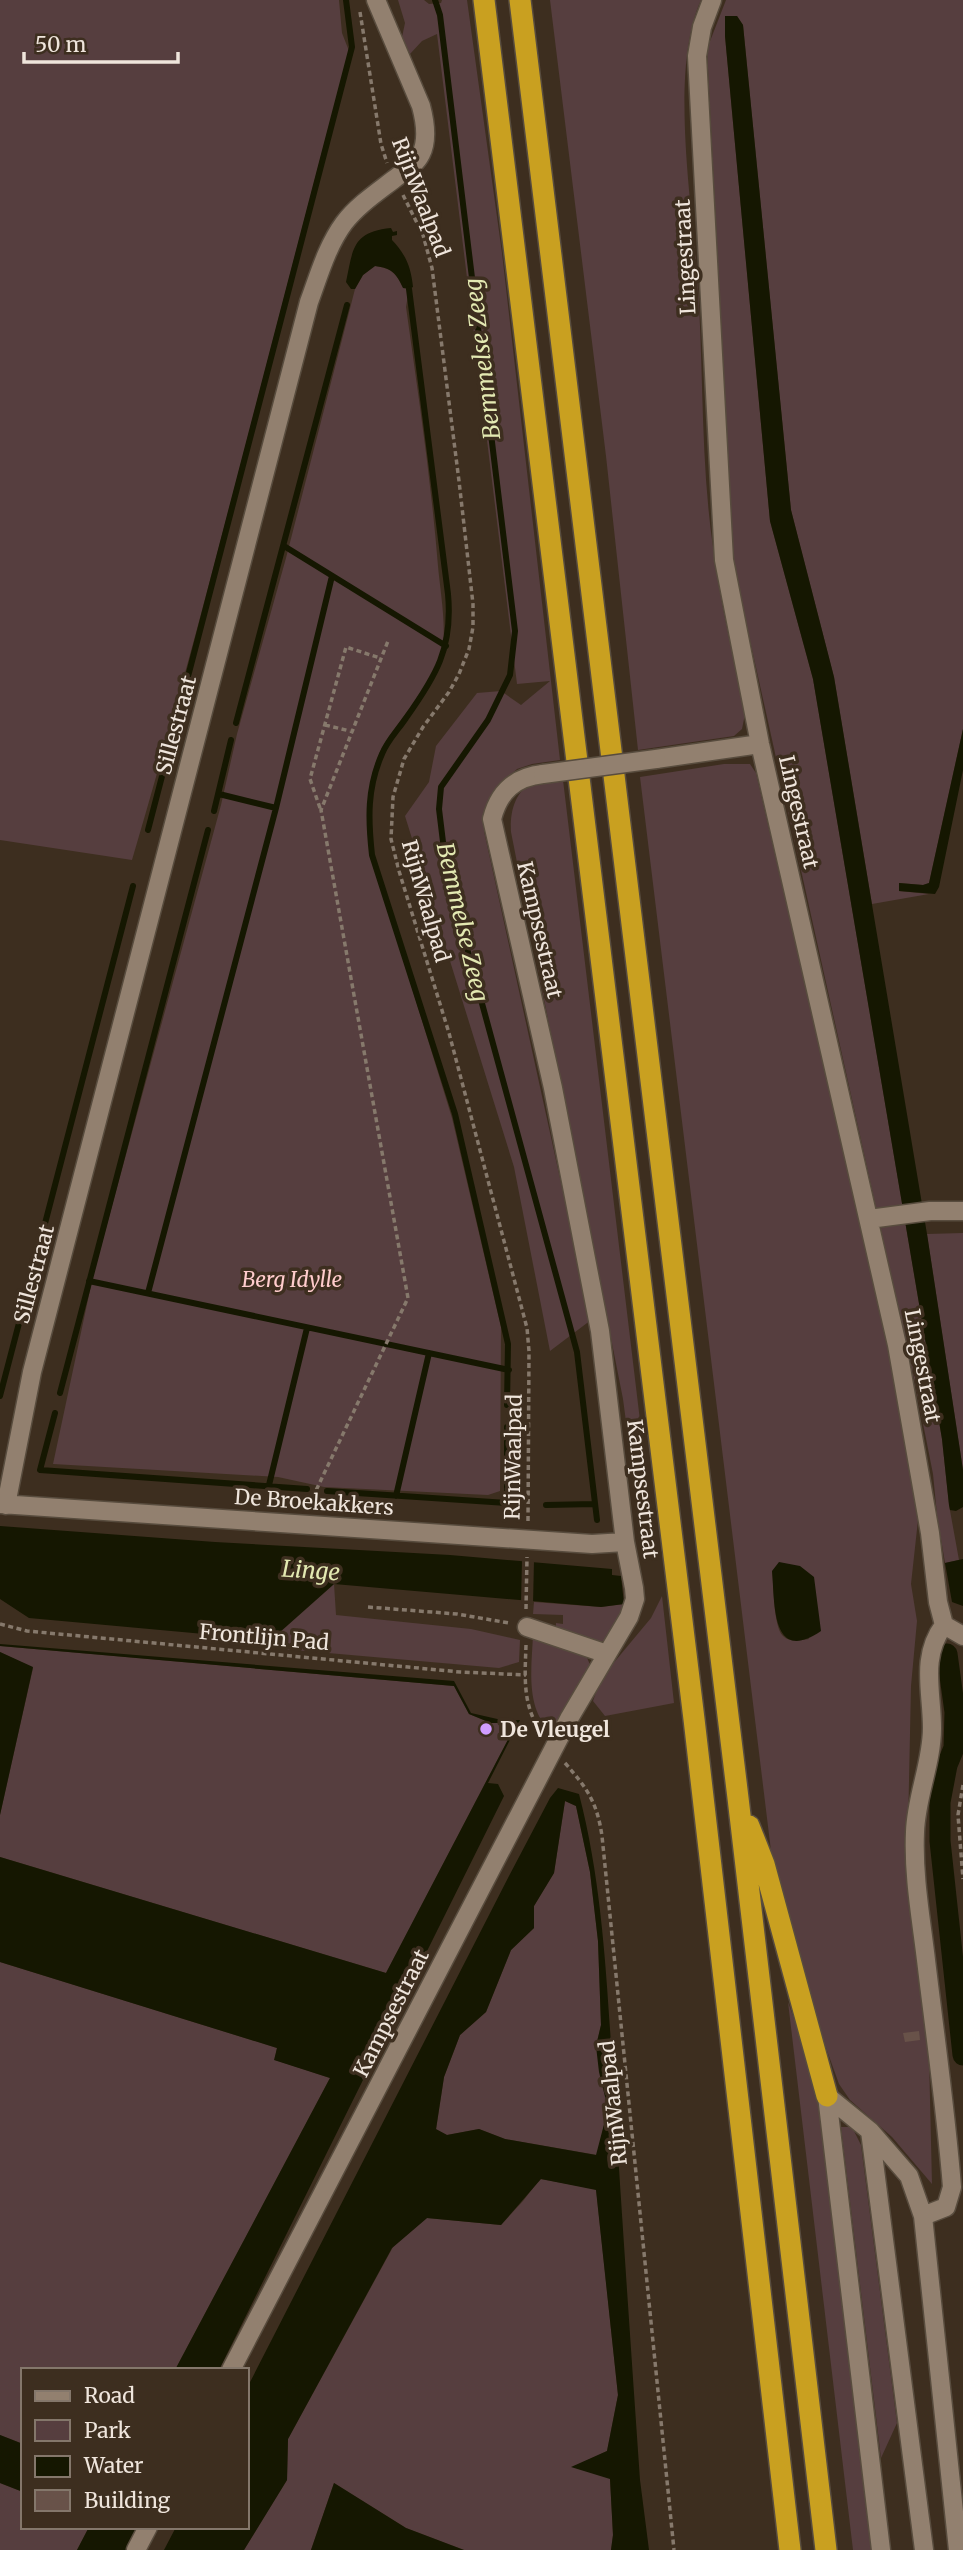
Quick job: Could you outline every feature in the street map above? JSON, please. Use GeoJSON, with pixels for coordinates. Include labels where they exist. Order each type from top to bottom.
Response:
{"type":"FeatureCollection","features":[{"type":"Feature","properties":{"kind":"highway"},"geometry":{"type":"LineString","coordinates":[[484,0],[691,1692],[790,2550]]}},
{"type":"Feature","properties":{"kind":"highway"},"geometry":{"type":"LineString","coordinates":[[520,0],[738,1798],[826,2550]]}},
{"type":"Feature","properties":{"kind":"highway"},"geometry":{"type":"LineString","coordinates":[[738,1798],[764,1864],[827,2096]]}},
{"type":"Feature","properties":{"kind":"street","name":"Sillestraat"},"geometry":{"type":"LineString","coordinates":[[3,1504],[32,1372],[309,302],[335,236],[356,210],[412,166],[421,154],[425,121],[421,106],[376,0]]}},
{"type":"Feature","properties":{"kind":"street","name":"Lingestraat"},"geometry":{"type":"LineString","coordinates":[[712,0],[702,27],[697,56],[724,560],[760,744],[897,1345],[930,1533],[938,1602],[944,1625]]}},
{"type":"Feature","properties":{"kind":"street","name":"Kampsestraat"},"geometry":{"type":"LineString","coordinates":[[232,2368],[554,1749],[629,1617],[635,1599],[625,1542],[600,1331],[553,1088],[492,819],[496,805],[511,786],[524,776],[760,744]]}},
{"type":"Feature","properties":{"kind":"street"},"geometry":{"type":"LineString","coordinates":[[869,1219],[930,1210],[963,1211]]}},
{"type":"Feature","properties":{"kind":"street","name":"De Broekakkers"},"geometry":{"type":"LineString","coordinates":[[3,1504],[592,1544],[625,1542]]}},
{"type":"Feature","properties":{"kind":"street"},"geometry":{"type":"LineString","coordinates":[[923,2216],[946,2207],[952,2187],[918,1897],[915,1831],[928,1767],[932,1729],[929,1671],[933,1639],[944,1625],[963,1636]]}},
{"type":"Feature","properties":{"kind":"street"},"geometry":{"type":"LineString","coordinates":[[527,1627],[607,1654]]}},
{"type":"Feature","properties":{"kind":"street"},"geometry":{"type":"LineString","coordinates":[[827,2096],[870,2131],[909,2176],[923,2216],[958,2550]]}},
{"type":"Feature","properties":{"kind":"street"},"geometry":{"type":"LineString","coordinates":[[827,2096],[881,2550]]}},
{"type":"Feature","properties":{"kind":"street"},"geometry":{"type":"LineString","coordinates":[[870,2131],[923,2550]]}},
{"type":"Feature","properties":{"kind":"street"},"geometry":{"type":"LineString","coordinates":[[136,2550],[147,2529]]}},
{"type":"Feature","properties":{"kind":"path","name":"RijnWaalpad"},"geometry":{"type":"LineString","coordinates":[[358,0],[381,144],[423,234],[432,268],[459,481],[473,620],[469,649],[459,674],[418,733],[404,759],[393,797],[391,839],[449,1033],[527,1328],[528,1540]]}},
{"type":"Feature","properties":{"kind":"path"},"geometry":{"type":"LineString","coordinates":[[321,810],[388,641]]}},
{"type":"Feature","properties":{"kind":"path"},"geometry":{"type":"LineString","coordinates":[[300,1524],[408,1298],[321,810],[310,779],[346,646],[380,658]]}},
{"type":"Feature","properties":{"kind":"path"},"geometry":{"type":"LineString","coordinates":[[325,725],[350,732]]}},
{"type":"Feature","properties":{"kind":"path"},"geometry":{"type":"LineString","coordinates":[[526,1605],[527,1559]]}},
{"type":"Feature","properties":{"kind":"path"},"geometry":{"type":"LineString","coordinates":[[368,1607],[457,1614],[527,1627]]}},
{"type":"Feature","properties":{"kind":"path","name":"Frontlijn Pad"},"geometry":{"type":"LineString","coordinates":[[0,1624],[27,1631],[460,1672],[526,1675]]}},
{"type":"Feature","properties":{"kind":"path","name":"RijnWaalpad"},"geometry":{"type":"LineString","coordinates":[[526,1675],[530,1711],[554,1749],[586,1788],[598,1815],[674,2550]]}},
{"type":"Feature","properties":{"kind":"path"},"geometry":{"type":"LineString","coordinates":[[963,1785],[958,1815],[963,1879]]}},
{"type":"Feature","properties":{"kind":"green space"},"geometry":{"type":"Polygon","coordinates":[[[0,0],[339,0],[342,33],[349,51],[216,557],[132,860],[0,840],[0,0]]]}},
{"type":"Feature","properties":{"kind":"green space"},"geometry":{"type":"Polygon","coordinates":[[[398,0],[424,0],[429,4],[441,3],[442,0],[467,0],[502,253],[560,760],[517,769],[505,780],[484,811],[484,831],[591,1320],[550,1351],[514,1167],[405,816],[429,782],[436,746],[477,693],[501,691],[521,705],[550,681],[517,684],[437,34],[422,41],[410,54],[402,37],[405,23],[398,0]]]}},
{"type":"Feature","properties":{"kind":"green space"},"geometry":{"type":"Polygon","coordinates":[[[550,0],[701,0],[686,61],[685,134],[697,273],[709,513],[719,589],[745,714],[742,729],[734,736],[638,750],[606,456],[550,0]]]}},
{"type":"Feature","properties":{"kind":"green space"},"geometry":{"type":"Polygon","coordinates":[[[726,0],[963,0],[963,729],[929,883],[899,883],[899,891],[929,894],[872,904],[834,677],[791,510],[743,25],[737,16],[725,16],[770,521],[813,679],[942,1439],[949,1505],[959,1560],[945,1563],[933,1474],[915,1383],[733,555],[707,49],[726,0]]]}},
{"type":"Feature","properties":{"kind":"green space","name":"Berg Idylle"},"geometry":{"type":"Polygon","coordinates":[[[375,266],[392,272],[403,287],[409,289],[406,307],[428,468],[444,631],[438,665],[388,738],[372,775],[368,802],[371,855],[452,1118],[501,1327],[500,1491],[488,1495],[324,1487],[278,1477],[53,1464],[93,1276],[221,805],[237,734],[286,558],[355,289],[363,275],[375,266]]]}},
{"type":"Feature","properties":{"kind":"green space"},"geometry":{"type":"Polygon","coordinates":[[[724,764],[750,764],[756,773],[894,1368],[919,1511],[911,1584],[917,1621],[911,1686],[908,1829],[929,2057],[932,2184],[892,2137],[850,2100],[839,2084],[791,1950],[777,1900],[640,777],[724,764]],[[772,1571],[780,1631],[789,1640],[809,1639],[772,1571]]]}},
{"type":"Feature","properties":{"kind":"green space"},"geometry":{"type":"Polygon","coordinates":[[[563,780],[651,1512],[638,1512],[623,1399],[511,832],[514,806],[524,789],[536,782],[563,780]]]}},
{"type":"Feature","properties":{"kind":"green space"},"geometry":{"type":"Polygon","coordinates":[[[963,1233],[963,1470],[927,1234],[963,1233]]]}},
{"type":"Feature","properties":{"kind":"green space"},"geometry":{"type":"Polygon","coordinates":[[[334,1584],[336,1615],[471,1629],[520,1640],[519,1662],[499,1668],[271,1648],[271,1640],[334,1584]]]}},
{"type":"Feature","properties":{"kind":"green space"},"geometry":{"type":"Polygon","coordinates":[[[662,1596],[674,1703],[605,1716],[593,1701],[601,1678],[651,1618],[662,1596]]]}},
{"type":"Feature","properties":{"kind":"green space"},"geometry":{"type":"Polygon","coordinates":[[[534,1602],[601,1607],[624,1604],[624,1612],[606,1641],[596,1642],[556,1629],[556,1623],[563,1624],[563,1615],[533,1614],[534,1602]]]}},
{"type":"Feature","properties":{"kind":"green space"},"geometry":{"type":"Polygon","coordinates":[[[533,1634],[585,1653],[591,1667],[553,1733],[544,1724],[534,1700],[531,1673],[533,1634]]]}},
{"type":"Feature","properties":{"kind":"green space"},"geometry":{"type":"Polygon","coordinates":[[[0,1646],[454,1686],[469,1714],[491,1723],[506,1723],[513,1730],[386,1973],[0,1857],[0,1815],[33,1668],[0,1652],[0,1646]]]}},
{"type":"Feature","properties":{"kind":"green space"},"geometry":{"type":"Polygon","coordinates":[[[565,1801],[576,1806],[590,1872],[598,1941],[601,2025],[596,2046],[608,2109],[597,2155],[505,2139],[479,2129],[447,2135],[436,2130],[444,2077],[460,2035],[486,2012],[511,1950],[534,1928],[534,1906],[554,1873],[565,1801]]]}},
{"type":"Feature","properties":{"kind":"green space"},"geometry":{"type":"Polygon","coordinates":[[[0,1962],[277,2048],[275,2060],[330,2078],[176,2368],[21,2368],[21,2443],[0,2435],[0,1962]]]}},
{"type":"Feature","properties":{"kind":"green space"},"geometry":{"type":"Polygon","coordinates":[[[788,2002],[811,2066],[823,2130],[874,2550],[853,2550],[788,2002]]]}},
{"type":"Feature","properties":{"kind":"green space"},"geometry":{"type":"Polygon","coordinates":[[[841,2127],[852,2127],[861,2145],[897,2423],[881,2458],[841,2127]]]}},
{"type":"Feature","properties":{"kind":"green space"},"geometry":{"type":"Polygon","coordinates":[[[540,2179],[596,2189],[618,2395],[607,2451],[573,2467],[610,2478],[613,2535],[611,2550],[464,2550],[406,2528],[334,2483],[311,2550],[244,2550],[287,2480],[288,2439],[393,2247],[427,2218],[501,2225],[540,2179]]]}},
{"type":"Feature","properties":{"kind":"green space"},"geometry":{"type":"Polygon","coordinates":[[[0,2483],[21,2491],[21,2529],[88,2529],[77,2550],[0,2550],[0,2483]]]}},
{"type":"Feature","properties":{"kind":"water"},"geometry":{"type":"Polygon","coordinates":[[[725,16],[737,16],[743,25],[791,510],[834,677],[927,1234],[963,1470],[963,1507],[956,1511],[950,1510],[949,1505],[942,1439],[813,679],[770,521],[725,16]]]}},
{"type":"Feature","properties":{"kind":"water"},"geometry":{"type":"Polygon","coordinates":[[[391,228],[393,232],[397,231],[392,240],[407,262],[413,287],[403,288],[393,272],[375,266],[363,275],[355,289],[351,289],[346,282],[356,244],[368,233],[391,228]]]}},
{"type":"Feature","properties":{"kind":"water"},"geometry":{"type":"Polygon","coordinates":[[[963,729],[963,770],[939,887],[935,894],[899,891],[899,883],[929,883],[963,729]]]}},
{"type":"Feature","properties":{"kind":"water","name":"Linge"},"geometry":{"type":"Polygon","coordinates":[[[0,1526],[215,1542],[450,1555],[612,1569],[612,1575],[621,1576],[624,1604],[601,1607],[334,1584],[271,1640],[29,1618],[0,1599],[0,1526]]]}},
{"type":"Feature","properties":{"kind":"water"},"geometry":{"type":"Polygon","coordinates":[[[963,1559],[963,1606],[952,1602],[945,1563],[963,1559]]]}},
{"type":"Feature","properties":{"kind":"water"},"geometry":{"type":"Polygon","coordinates":[[[779,1562],[800,1566],[814,1577],[821,1631],[805,1639],[793,1640],[784,1635],[779,1626],[772,1571],[779,1562]]]}},
{"type":"Feature","properties":{"kind":"water"},"geometry":{"type":"Polygon","coordinates":[[[0,1646],[454,1681],[471,1713],[506,1721],[520,1720],[488,1783],[498,1784],[504,1796],[220,2368],[176,2368],[330,2078],[274,2060],[277,2048],[0,1962],[0,1857],[386,1973],[513,1730],[506,1723],[491,1723],[469,1714],[454,1686],[0,1646]]]}},
{"type":"Feature","properties":{"kind":"water"},"geometry":{"type":"Polygon","coordinates":[[[0,1652],[33,1667],[0,1815],[0,1652]]]}},
{"type":"Feature","properties":{"kind":"water"},"geometry":{"type":"Polygon","coordinates":[[[558,1788],[579,1794],[594,1867],[603,1940],[640,2480],[649,2550],[611,2550],[613,2535],[610,2479],[571,2467],[607,2451],[618,2395],[596,2190],[541,2179],[501,2225],[427,2218],[392,2248],[288,2439],[287,2480],[244,2550],[164,2550],[175,2529],[248,2529],[248,2386],[550,1798],[558,1788]],[[565,1801],[554,1873],[534,1906],[534,1928],[511,1950],[486,2012],[460,2035],[444,2077],[436,2129],[447,2135],[479,2129],[505,2139],[596,2155],[608,2109],[596,2046],[601,2025],[598,1941],[590,1872],[576,1806],[565,1801]]]}},
{"type":"Feature","properties":{"kind":"water"},"geometry":{"type":"Polygon","coordinates":[[[0,2435],[21,2443],[21,2491],[0,2483],[0,2435]]]}},
{"type":"Feature","properties":{"kind":"water"},"geometry":{"type":"Polygon","coordinates":[[[334,2483],[406,2528],[464,2550],[311,2550],[334,2483]]]}},
{"type":"Feature","properties":{"kind":"water"},"geometry":{"type":"Polygon","coordinates":[[[88,2529],[139,2529],[129,2550],[77,2550],[88,2529]]]}},
{"type":"Feature","properties":{"kind":"pier"},"geometry":{"type":"Polygon","coordinates":[[[522,1559],[534,1560],[533,1605],[521,1604],[522,1559]]]}},
{"type":"Feature","properties":{"kind":"building"},"geometry":{"type":"Polygon","coordinates":[[[919,2031],[920,2040],[905,2042],[903,2033],[919,2031]]]}},
{"type":"Feature","properties":{"kind":"waterway"},"geometry":{"type":"LineString","coordinates":[[148,830],[352,47],[346,0]]}},
{"type":"Feature","properties":{"kind":"waterway","name":"Bemmelse Zeeg"},"geometry":{"type":"LineString","coordinates":[[435,0],[440,15],[515,631],[510,675],[488,720],[441,787],[439,809],[447,875],[577,1352],[597,1520]]}},
{"type":"Feature","properties":{"kind":"waterway"},"geometry":{"type":"LineString","coordinates":[[409,289],[448,594],[448,630],[434,675],[387,745],[377,767],[369,816],[372,855],[455,1114],[508,1344],[507,1405]]}},
{"type":"Feature","properties":{"kind":"waterway"},"geometry":{"type":"LineString","coordinates":[[236,723],[347,305]]}},
{"type":"Feature","properties":{"kind":"waterway"},"geometry":{"type":"LineString","coordinates":[[284,546],[446,646]]}},
{"type":"Feature","properties":{"kind":"waterway"},"geometry":{"type":"LineString","coordinates":[[148,1293],[276,808],[332,576]]}},
{"type":"Feature","properties":{"kind":"waterway"},"geometry":{"type":"LineString","coordinates":[[214,811],[231,740]]}},
{"type":"Feature","properties":{"kind":"waterway"},"geometry":{"type":"LineString","coordinates":[[219,794],[276,808]]}},
{"type":"Feature","properties":{"kind":"waterway"},"geometry":{"type":"LineString","coordinates":[[60,1393],[208,830]]}},
{"type":"Feature","properties":{"kind":"waterway"},"geometry":{"type":"LineString","coordinates":[[0,1396],[133,886]]}},
{"type":"Feature","properties":{"kind":"waterway"},"geometry":{"type":"LineString","coordinates":[[89,1281],[509,1370]]}},
{"type":"Feature","properties":{"kind":"waterway"},"geometry":{"type":"LineString","coordinates":[[269,1485],[307,1328]]}},
{"type":"Feature","properties":{"kind":"waterway"},"geometry":{"type":"LineString","coordinates":[[396,1496],[429,1353]]}},
{"type":"Feature","properties":{"kind":"waterway"},"geometry":{"type":"LineString","coordinates":[[55,1413],[40,1470],[307,1489]]}},
{"type":"Feature","properties":{"kind":"waterway"},"geometry":{"type":"LineString","coordinates":[[327,1491],[507,1503],[507,1427]]}},
{"type":"Feature","properties":{"kind":"waterway"},"geometry":{"type":"LineString","coordinates":[[546,1505],[595,1504]]}},
{"type":"Feature","properties":{"kind":"waterway"},"geometry":{"type":"LineString","coordinates":[[947,1654],[955,1712],[954,1748],[947,1765],[940,1802],[940,1841],[963,2055]]}},
{"type":"Feature","properties":{"kind":"place","name":"De Vleugel"},"geometry":{"type":"Point","coordinates":[486,1729]}}]}
